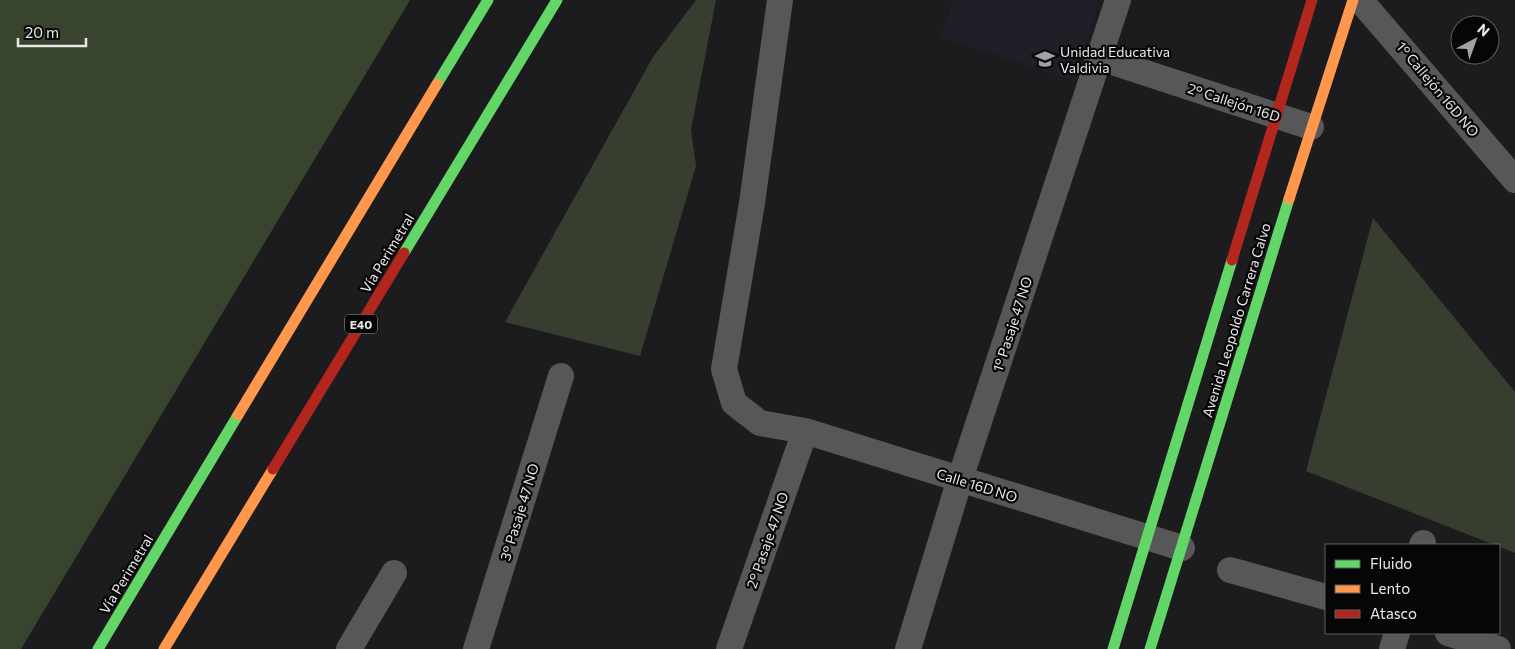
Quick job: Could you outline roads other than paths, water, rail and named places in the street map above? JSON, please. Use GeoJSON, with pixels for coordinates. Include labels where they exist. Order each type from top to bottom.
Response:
{"type":"FeatureCollection","features":[{"type":"Feature","properties":{"kind":"main road","name":"Vía Perimetral"},"geometry":{"type":"LineString","coordinates":[[98,649],[400,143],[488,0]]}},
{"type":"Feature","properties":{"kind":"main road","name":"Vía Perimetral"},"geometry":{"type":"LineString","coordinates":[[164,649],[557,0]]}},
{"type":"Feature","properties":{"kind":"main road","name":"Avenida Leopoldo Carrera Calvo"},"geometry":{"type":"LineString","coordinates":[[1113,649],[1312,0]]}},
{"type":"Feature","properties":{"kind":"main road","name":"Avenida Leopoldo Carrera Calvo"},"geometry":{"type":"LineString","coordinates":[[1150,649],[1311,126],[1352,0]]}},
{"type":"Feature","properties":{"kind":"street","name":"Calle 16D NO"},"geometry":{"type":"LineString","coordinates":[[780,0],[752,202],[724,369],[734,402],[760,423],[805,431],[1182,548]]}},
{"type":"Feature","properties":{"kind":"street","name":"1° Pasaje 47 NO"},"geometry":{"type":"LineString","coordinates":[[908,649],[960,479],[1118,0]]}},
{"type":"Feature","properties":{"kind":"street","name":"1° Callejón 16D NO"},"geometry":{"type":"LineString","coordinates":[[1360,0],[1515,180]]}},
{"type":"Feature","properties":{"kind":"street","name":"2° Callejón 16D"},"geometry":{"type":"LineString","coordinates":[[1100,58],[1275,116],[1311,126]]}},
{"type":"Feature","properties":{"kind":"street","name":"3° Pasaje 47 NO"},"geometry":{"type":"LineString","coordinates":[[476,649],[561,376]]}},
{"type":"Feature","properties":{"kind":"street","name":"2° Pasaje 47 NO"},"geometry":{"type":"LineString","coordinates":[[729,649],[805,431]]}},
{"type":"Feature","properties":{"kind":"street"},"geometry":{"type":"LineString","coordinates":[[1230,570],[1325,597]]}},
{"type":"Feature","properties":{"kind":"street"},"geometry":{"type":"LineString","coordinates":[[349,649],[394,573]]}},
{"type":"Feature","properties":{"kind":"street"},"geometry":{"type":"LineString","coordinates":[[1392,649],[1397,634]]}},
{"type":"Feature","properties":{"kind":"street"},"geometry":{"type":"LineString","coordinates":[[1451,634],[1498,649]]}},
{"type":"Feature","properties":{"kind":"place","name":"Unidad Educativa Valdivia"},"geometry":{"type":"Point","coordinates":[1045,59]}}]}
